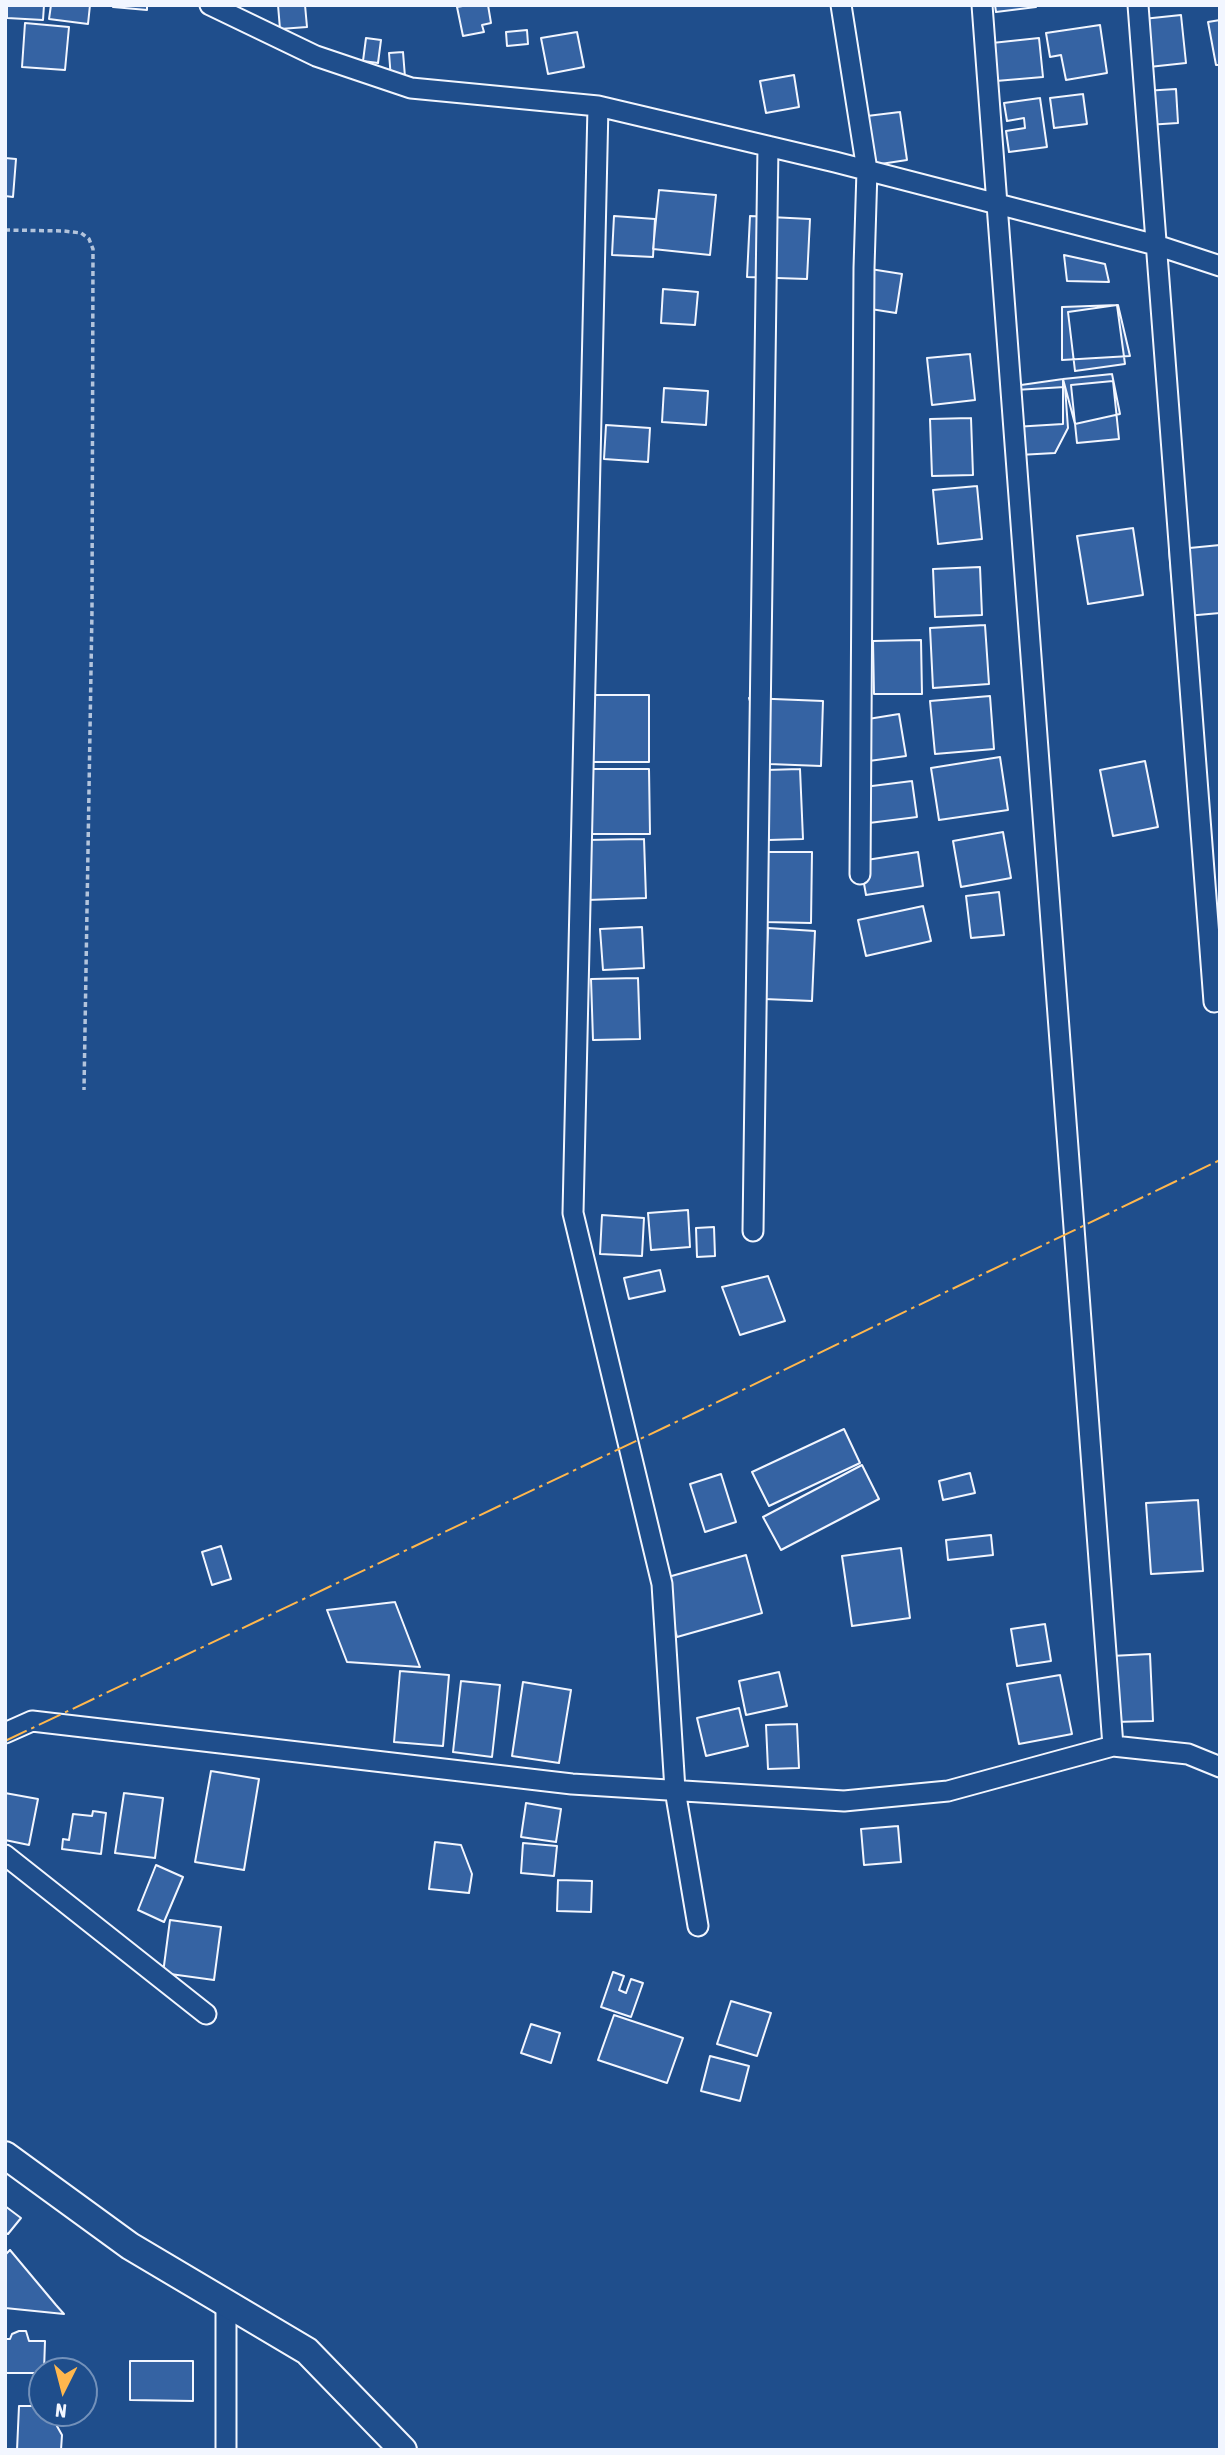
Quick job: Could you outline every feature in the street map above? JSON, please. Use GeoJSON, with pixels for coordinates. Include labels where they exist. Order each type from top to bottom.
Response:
{"type":"FeatureCollection","features":[{"type":"Feature","properties":{"kind":"street"},"geometry":{"type":"LineString","coordinates":[[210,5],[316,56],[411,88],[597,106],[867,170],[1156,245],[1220,266]]}},
{"type":"Feature","properties":{"kind":"street"},"geometry":{"type":"LineString","coordinates":[[841,5],[867,170],[860,874]]}},
{"type":"Feature","properties":{"kind":"street"},"geometry":{"type":"LineString","coordinates":[[982,5],[1113,1746]]}},
{"type":"Feature","properties":{"kind":"street"},"geometry":{"type":"LineString","coordinates":[[1138,5],[1214,1002]]}},
{"type":"Feature","properties":{"kind":"street"},"geometry":{"type":"LineString","coordinates":[[597,106],[573,1213],[662,1584],[675,1790],[698,1926]]}},
{"type":"Feature","properties":{"kind":"street"},"geometry":{"type":"LineString","coordinates":[[753,1231],[768,146]]}},
{"type":"Feature","properties":{"kind":"street"},"geometry":{"type":"LineString","coordinates":[[5,1733],[32,1721],[572,1784],[844,1801],[948,1791],[1113,1746],[1188,1754],[1220,1767]]}},
{"type":"Feature","properties":{"kind":"street"},"geometry":{"type":"LineString","coordinates":[[5,1856],[206,2014]]}},
{"type":"Feature","properties":{"kind":"street"},"geometry":{"type":"LineString","coordinates":[[5,2155],[130,2246],[307,2351],[403,2450]]}},
{"type":"Feature","properties":{"kind":"street"},"geometry":{"type":"LineString","coordinates":[[226,2303],[226,2450]]}},
{"type":"Feature","properties":{"kind":"path"},"geometry":{"type":"LineString","coordinates":[[5,230],[64,230],[81,233],[89,239],[93,249],[92,611],[83,1090]]}},
{"type":"Feature","properties":{"kind":"building"},"geometry":{"type":"Polygon","coordinates":[[[7,5],[44,5],[43,20],[7,18],[7,5]]]}},
{"type":"Feature","properties":{"kind":"building"},"geometry":{"type":"Polygon","coordinates":[[[51,5],[90,5],[88,24],[49,19],[51,5]]]}},
{"type":"Feature","properties":{"kind":"building"},"geometry":{"type":"Polygon","coordinates":[[[147,5],[147,10],[113,7],[147,5]]]}},
{"type":"Feature","properties":{"kind":"building"},"geometry":{"type":"Polygon","coordinates":[[[278,5],[305,5],[307,27],[280,29],[278,5]]]}},
{"type":"Feature","properties":{"kind":"building"},"geometry":{"type":"Polygon","coordinates":[[[488,5],[491,23],[482,25],[484,32],[463,36],[457,7],[488,5]]]}},
{"type":"Feature","properties":{"kind":"building"},"geometry":{"type":"Polygon","coordinates":[[[995,5],[1036,5],[1036,7],[996,12],[995,5]]]}},
{"type":"Feature","properties":{"kind":"building"},"geometry":{"type":"Polygon","coordinates":[[[1181,15],[1186,63],[1149,67],[1143,19],[1181,15]]]}},
{"type":"Feature","properties":{"kind":"building"},"geometry":{"type":"Polygon","coordinates":[[[1220,20],[1220,65],[1216,65],[1208,22],[1220,20]]]}},
{"type":"Feature","properties":{"kind":"building"},"geometry":{"type":"Polygon","coordinates":[[[25,23],[69,27],[65,70],[22,67],[25,23]]]}},
{"type":"Feature","properties":{"kind":"building"},"geometry":{"type":"Polygon","coordinates":[[[1100,25],[1107,73],[1066,80],[1061,55],[1050,57],[1046,33],[1100,25]]]}},
{"type":"Feature","properties":{"kind":"building"},"geometry":{"type":"Polygon","coordinates":[[[527,30],[528,44],[507,46],[506,32],[527,30]]]}},
{"type":"Feature","properties":{"kind":"building"},"geometry":{"type":"Polygon","coordinates":[[[577,32],[584,67],[548,74],[541,38],[577,32]]]}},
{"type":"Feature","properties":{"kind":"building"},"geometry":{"type":"Polygon","coordinates":[[[366,38],[381,40],[378,63],[363,61],[366,38]]]}},
{"type":"Feature","properties":{"kind":"building"},"geometry":{"type":"Polygon","coordinates":[[[1039,38],[1043,77],[996,81],[992,43],[1039,38]]]}},
{"type":"Feature","properties":{"kind":"building"},"geometry":{"type":"Polygon","coordinates":[[[403,52],[405,77],[391,79],[389,53],[403,52]]]}},
{"type":"Feature","properties":{"kind":"building"},"geometry":{"type":"Polygon","coordinates":[[[794,75],[799,107],[766,113],[760,81],[794,75]]]}},
{"type":"Feature","properties":{"kind":"building"},"geometry":{"type":"Polygon","coordinates":[[[1176,89],[1178,123],[1147,125],[1144,91],[1176,89]]]}},
{"type":"Feature","properties":{"kind":"building"},"geometry":{"type":"Polygon","coordinates":[[[1083,94],[1087,124],[1054,128],[1050,98],[1083,94]]]}},
{"type":"Feature","properties":{"kind":"building"},"geometry":{"type":"Polygon","coordinates":[[[1040,98],[1047,147],[1009,152],[1006,131],[1025,128],[1024,118],[1007,121],[1004,103],[1040,98]]]}},
{"type":"Feature","properties":{"kind":"building"},"geometry":{"type":"Polygon","coordinates":[[[900,112],[907,160],[874,165],[867,116],[900,112]]]}},
{"type":"Feature","properties":{"kind":"building"},"geometry":{"type":"Polygon","coordinates":[[[5,158],[16,159],[13,197],[5,196],[5,158]]]}},
{"type":"Feature","properties":{"kind":"building"},"geometry":{"type":"Polygon","coordinates":[[[659,190],[716,195],[710,255],[653,249],[659,190]]]}},
{"type":"Feature","properties":{"kind":"building"},"geometry":{"type":"Polygon","coordinates":[[[614,216],[655,219],[653,257],[612,255],[614,216]]]}},
{"type":"Feature","properties":{"kind":"building"},"geometry":{"type":"Polygon","coordinates":[[[750,216],[810,219],[807,279],[747,277],[750,216]]]}},
{"type":"Feature","properties":{"kind":"building"},"geometry":{"type":"Polygon","coordinates":[[[1064,255],[1105,264],[1109,282],[1067,281],[1064,255]]]}},
{"type":"Feature","properties":{"kind":"building"},"geometry":{"type":"Polygon","coordinates":[[[864,268],[902,274],[896,313],[858,307],[864,268]]]}},
{"type":"Feature","properties":{"kind":"building"},"geometry":{"type":"Polygon","coordinates":[[[663,289],[698,292],[695,325],[661,323],[663,289]]]}},
{"type":"Feature","properties":{"kind":"building"},"geometry":{"type":"Polygon","coordinates":[[[1117,305],[1125,364],[1075,371],[1068,312],[1117,305]]]}},
{"type":"Feature","properties":{"kind":"building"},"geometry":{"type":"Polygon","coordinates":[[[1118,305],[1130,356],[1062,360],[1062,307],[1118,305]]]}},
{"type":"Feature","properties":{"kind":"building"},"geometry":{"type":"Polygon","coordinates":[[[970,354],[975,400],[932,405],[927,358],[970,354]]]}},
{"type":"Feature","properties":{"kind":"building"},"geometry":{"type":"Polygon","coordinates":[[[1112,374],[1120,414],[1075,424],[1063,379],[1112,374]]]}},
{"type":"Feature","properties":{"kind":"building"},"geometry":{"type":"Polygon","coordinates":[[[1063,379],[1063,424],[1014,427],[1014,386],[1063,379]]]}},
{"type":"Feature","properties":{"kind":"building"},"geometry":{"type":"Polygon","coordinates":[[[1113,381],[1119,439],[1077,443],[1071,385],[1113,381]]]}},
{"type":"Feature","properties":{"kind":"building"},"geometry":{"type":"Polygon","coordinates":[[[1065,387],[1068,428],[1055,453],[1019,455],[1015,390],[1065,387]]]}},
{"type":"Feature","properties":{"kind":"building"},"geometry":{"type":"Polygon","coordinates":[[[664,388],[708,391],[706,425],[662,422],[664,388]]]}},
{"type":"Feature","properties":{"kind":"building"},"geometry":{"type":"Polygon","coordinates":[[[971,418],[973,475],[932,476],[930,419],[971,418]]]}},
{"type":"Feature","properties":{"kind":"building"},"geometry":{"type":"Polygon","coordinates":[[[606,425],[650,428],[648,462],[604,459],[606,425]]]}},
{"type":"Feature","properties":{"kind":"building"},"geometry":{"type":"Polygon","coordinates":[[[977,486],[982,539],[938,544],[933,490],[977,486]]]}},
{"type":"Feature","properties":{"kind":"building"},"geometry":{"type":"Polygon","coordinates":[[[1133,528],[1143,595],[1088,604],[1077,536],[1133,528]]]}},
{"type":"Feature","properties":{"kind":"building"},"geometry":{"type":"Polygon","coordinates":[[[1220,545],[1220,613],[1175,617],[1169,550],[1220,545]]]}},
{"type":"Feature","properties":{"kind":"building"},"geometry":{"type":"Polygon","coordinates":[[[980,567],[982,615],[935,617],[933,569],[980,567]]]}},
{"type":"Feature","properties":{"kind":"building"},"geometry":{"type":"Polygon","coordinates":[[[985,625],[989,684],[933,688],[930,628],[985,625]]]}},
{"type":"Feature","properties":{"kind":"building"},"geometry":{"type":"Polygon","coordinates":[[[921,640],[922,694],[874,694],[873,641],[921,640]]]}},
{"type":"Feature","properties":{"kind":"building"},"geometry":{"type":"Polygon","coordinates":[[[591,695],[649,695],[649,762],[591,762],[591,695]]]}},
{"type":"Feature","properties":{"kind":"building"},"geometry":{"type":"Polygon","coordinates":[[[990,696],[994,749],[935,754],[930,701],[990,696]]]}},
{"type":"Feature","properties":{"kind":"building"},"geometry":{"type":"Polygon","coordinates":[[[749,698],[823,701],[821,766],[769,764],[749,698]]]}},
{"type":"Feature","properties":{"kind":"building"},"geometry":{"type":"Polygon","coordinates":[[[899,714],[906,756],[869,761],[862,720],[899,714]]]}},
{"type":"Feature","properties":{"kind":"building"},"geometry":{"type":"Polygon","coordinates":[[[1000,757],[1008,810],[939,820],[931,768],[1000,757]]]}},
{"type":"Feature","properties":{"kind":"building"},"geometry":{"type":"Polygon","coordinates":[[[1145,761],[1158,827],[1113,836],[1100,770],[1145,761]]]}},
{"type":"Feature","properties":{"kind":"building"},"geometry":{"type":"Polygon","coordinates":[[[590,769],[649,769],[650,834],[590,834],[590,769]]]}},
{"type":"Feature","properties":{"kind":"building"},"geometry":{"type":"Polygon","coordinates":[[[800,769],[803,839],[769,840],[766,770],[800,769]]]}},
{"type":"Feature","properties":{"kind":"building"},"geometry":{"type":"Polygon","coordinates":[[[912,781],[917,817],[869,823],[864,787],[912,781]]]}},
{"type":"Feature","properties":{"kind":"building"},"geometry":{"type":"Polygon","coordinates":[[[1003,832],[1011,878],[961,887],[953,841],[1003,832]]]}},
{"type":"Feature","properties":{"kind":"building"},"geometry":{"type":"Polygon","coordinates":[[[644,839],[646,898],[587,900],[585,840],[644,839]]]}},
{"type":"Feature","properties":{"kind":"building"},"geometry":{"type":"Polygon","coordinates":[[[765,852],[812,852],[811,923],[764,922],[765,852]]]}},
{"type":"Feature","properties":{"kind":"building"},"geometry":{"type":"Polygon","coordinates":[[[918,852],[923,886],[866,895],[860,861],[918,852]]]}},
{"type":"Feature","properties":{"kind":"building"},"geometry":{"type":"Polygon","coordinates":[[[999,892],[1004,935],[971,938],[966,896],[999,892]]]}},
{"type":"Feature","properties":{"kind":"building"},"geometry":{"type":"Polygon","coordinates":[[[923,906],[931,941],[866,956],[858,920],[923,906]]]}},
{"type":"Feature","properties":{"kind":"building"},"geometry":{"type":"Polygon","coordinates":[[[642,927],[644,968],[603,970],[600,929],[642,927]]]}},
{"type":"Feature","properties":{"kind":"building"},"geometry":{"type":"Polygon","coordinates":[[[768,928],[815,931],[812,1001],[764,999],[768,928]]]}},
{"type":"Feature","properties":{"kind":"building"},"geometry":{"type":"Polygon","coordinates":[[[638,978],[640,1039],[593,1040],[591,979],[638,978]]]}},
{"type":"Feature","properties":{"kind":"building"},"geometry":{"type":"Polygon","coordinates":[[[688,1210],[690,1247],[651,1250],[648,1213],[688,1210]]]}},
{"type":"Feature","properties":{"kind":"building"},"geometry":{"type":"Polygon","coordinates":[[[602,1215],[644,1218],[642,1256],[600,1254],[602,1215]]]}},
{"type":"Feature","properties":{"kind":"building"},"geometry":{"type":"Polygon","coordinates":[[[714,1227],[715,1256],[697,1257],[696,1228],[714,1227]]]}},
{"type":"Feature","properties":{"kind":"building"},"geometry":{"type":"Polygon","coordinates":[[[660,1270],[665,1291],[629,1299],[624,1278],[660,1270]]]}},
{"type":"Feature","properties":{"kind":"building"},"geometry":{"type":"Polygon","coordinates":[[[768,1276],[785,1321],[740,1335],[722,1287],[768,1276]]]}},
{"type":"Feature","properties":{"kind":"building"},"geometry":{"type":"Polygon","coordinates":[[[844,1429],[860,1463],[769,1506],[752,1472],[844,1429]]]}},
{"type":"Feature","properties":{"kind":"building"},"geometry":{"type":"Polygon","coordinates":[[[862,1465],[879,1499],[781,1550],[763,1517],[862,1465]]]}},
{"type":"Feature","properties":{"kind":"building"},"geometry":{"type":"Polygon","coordinates":[[[970,1473],[975,1493],[943,1500],[939,1481],[970,1473]]]}},
{"type":"Feature","properties":{"kind":"building"},"geometry":{"type":"Polygon","coordinates":[[[721,1474],[736,1522],[705,1532],[690,1484],[721,1474]]]}},
{"type":"Feature","properties":{"kind":"building"},"geometry":{"type":"Polygon","coordinates":[[[1198,1500],[1203,1571],[1151,1574],[1146,1503],[1198,1500]]]}},
{"type":"Feature","properties":{"kind":"building"},"geometry":{"type":"Polygon","coordinates":[[[991,1535],[993,1555],[948,1560],[946,1540],[991,1535]]]}},
{"type":"Feature","properties":{"kind":"building"},"geometry":{"type":"Polygon","coordinates":[[[221,1546],[231,1579],[212,1585],[202,1552],[221,1546]]]}},
{"type":"Feature","properties":{"kind":"building"},"geometry":{"type":"Polygon","coordinates":[[[901,1548],[910,1618],[852,1626],[842,1556],[901,1548]]]}},
{"type":"Feature","properties":{"kind":"building"},"geometry":{"type":"Polygon","coordinates":[[[746,1555],[762,1613],[677,1637],[661,1579],[746,1555]]]}},
{"type":"Feature","properties":{"kind":"building"},"geometry":{"type":"Polygon","coordinates":[[[395,1602],[420,1667],[347,1662],[327,1610],[395,1602]]]}},
{"type":"Feature","properties":{"kind":"building"},"geometry":{"type":"Polygon","coordinates":[[[1045,1624],[1051,1661],[1017,1666],[1011,1629],[1045,1624]]]}},
{"type":"Feature","properties":{"kind":"building"},"geometry":{"type":"Polygon","coordinates":[[[1150,1654],[1153,1721],[1114,1722],[1111,1656],[1150,1654]]]}},
{"type":"Feature","properties":{"kind":"building"},"geometry":{"type":"Polygon","coordinates":[[[400,1671],[449,1675],[443,1746],[394,1742],[400,1671]]]}},
{"type":"Feature","properties":{"kind":"building"},"geometry":{"type":"Polygon","coordinates":[[[779,1672],[787,1706],[746,1715],[739,1681],[779,1672]]]}},
{"type":"Feature","properties":{"kind":"building"},"geometry":{"type":"Polygon","coordinates":[[[1060,1675],[1072,1734],[1019,1744],[1007,1684],[1060,1675]]]}},
{"type":"Feature","properties":{"kind":"building"},"geometry":{"type":"Polygon","coordinates":[[[461,1681],[500,1685],[492,1757],[453,1752],[461,1681]]]}},
{"type":"Feature","properties":{"kind":"building"},"geometry":{"type":"Polygon","coordinates":[[[523,1682],[571,1690],[559,1763],[512,1756],[523,1682]]]}},
{"type":"Feature","properties":{"kind":"building"},"geometry":{"type":"Polygon","coordinates":[[[739,1708],[748,1746],[706,1756],[697,1718],[739,1708]]]}},
{"type":"Feature","properties":{"kind":"building"},"geometry":{"type":"Polygon","coordinates":[[[797,1724],[799,1768],[768,1769],[766,1725],[797,1724]]]}},
{"type":"Feature","properties":{"kind":"building"},"geometry":{"type":"Polygon","coordinates":[[[211,1771],[259,1779],[244,1870],[195,1862],[211,1771]]]}},
{"type":"Feature","properties":{"kind":"building"},"geometry":{"type":"Polygon","coordinates":[[[5,1793],[38,1799],[29,1845],[5,1840],[5,1793]]]}},
{"type":"Feature","properties":{"kind":"building"},"geometry":{"type":"Polygon","coordinates":[[[124,1793],[163,1798],[155,1858],[115,1853],[124,1793]]]}},
{"type":"Feature","properties":{"kind":"building"},"geometry":{"type":"Polygon","coordinates":[[[526,1803],[561,1809],[556,1842],[521,1837],[526,1803]]]}},
{"type":"Feature","properties":{"kind":"building"},"geometry":{"type":"Polygon","coordinates":[[[93,1811],[106,1813],[101,1854],[62,1849],[63,1839],[69,1840],[73,1814],[92,1816],[93,1811]]]}},
{"type":"Feature","properties":{"kind":"building"},"geometry":{"type":"Polygon","coordinates":[[[898,1826],[901,1862],[864,1865],[861,1829],[898,1826]]]}},
{"type":"Feature","properties":{"kind":"building"},"geometry":{"type":"Polygon","coordinates":[[[435,1842],[461,1845],[472,1874],[469,1893],[429,1889],[435,1842]]]}},
{"type":"Feature","properties":{"kind":"building"},"geometry":{"type":"Polygon","coordinates":[[[523,1843],[557,1846],[554,1876],[521,1873],[523,1843]]]}},
{"type":"Feature","properties":{"kind":"building"},"geometry":{"type":"Polygon","coordinates":[[[156,1865],[183,1877],[164,1922],[138,1910],[156,1865]]]}},
{"type":"Feature","properties":{"kind":"building"},"geometry":{"type":"Polygon","coordinates":[[[558,1880],[592,1881],[591,1912],[557,1911],[558,1880]]]}},
{"type":"Feature","properties":{"kind":"building"},"geometry":{"type":"Polygon","coordinates":[[[170,1920],[221,1927],[214,1980],[163,1973],[170,1920]]]}},
{"type":"Feature","properties":{"kind":"building"},"geometry":{"type":"Polygon","coordinates":[[[613,1972],[624,1976],[619,1990],[626,1993],[631,1979],[643,1983],[631,2017],[601,2007],[613,1972]]]}},
{"type":"Feature","properties":{"kind":"building"},"geometry":{"type":"Polygon","coordinates":[[[731,2001],[771,2013],[757,2056],[717,2044],[731,2001]]]}},
{"type":"Feature","properties":{"kind":"building"},"geometry":{"type":"Polygon","coordinates":[[[614,2015],[683,2038],[667,2083],[598,2060],[614,2015]]]}},
{"type":"Feature","properties":{"kind":"building"},"geometry":{"type":"Polygon","coordinates":[[[531,2024],[560,2033],[551,2063],[521,2053],[531,2024]]]}},
{"type":"Feature","properties":{"kind":"building"},"geometry":{"type":"Polygon","coordinates":[[[710,2056],[749,2066],[740,2101],[701,2091],[710,2056]]]}},
{"type":"Feature","properties":{"kind":"building"},"geometry":{"type":"Polygon","coordinates":[[[5,2206],[21,2218],[8,2234],[5,2233],[5,2206]]]}},
{"type":"Feature","properties":{"kind":"building"},"geometry":{"type":"Polygon","coordinates":[[[10,2250],[64,2314],[5,2308],[5,2255],[10,2250]]]}},
{"type":"Feature","properties":{"kind":"building"},"geometry":{"type":"Polygon","coordinates":[[[26,2331],[29,2341],[45,2341],[44,2357],[28,2357],[28,2373],[5,2373],[5,2339],[10,2339],[12,2334],[26,2331]]]}},
{"type":"Feature","properties":{"kind":"building"},"geometry":{"type":"Polygon","coordinates":[[[130,2361],[193,2361],[193,2401],[130,2400],[130,2361]]]}},
{"type":"Feature","properties":{"kind":"building"},"geometry":{"type":"Polygon","coordinates":[[[19,2406],[28,2406],[28,2427],[58,2427],[62,2435],[61,2450],[17,2450],[19,2406]]]}},
{"type":"Feature","properties":{"kind":"power"},"geometry":{"type":"LineString","coordinates":[[5,1741],[1220,1160]]}}]}
